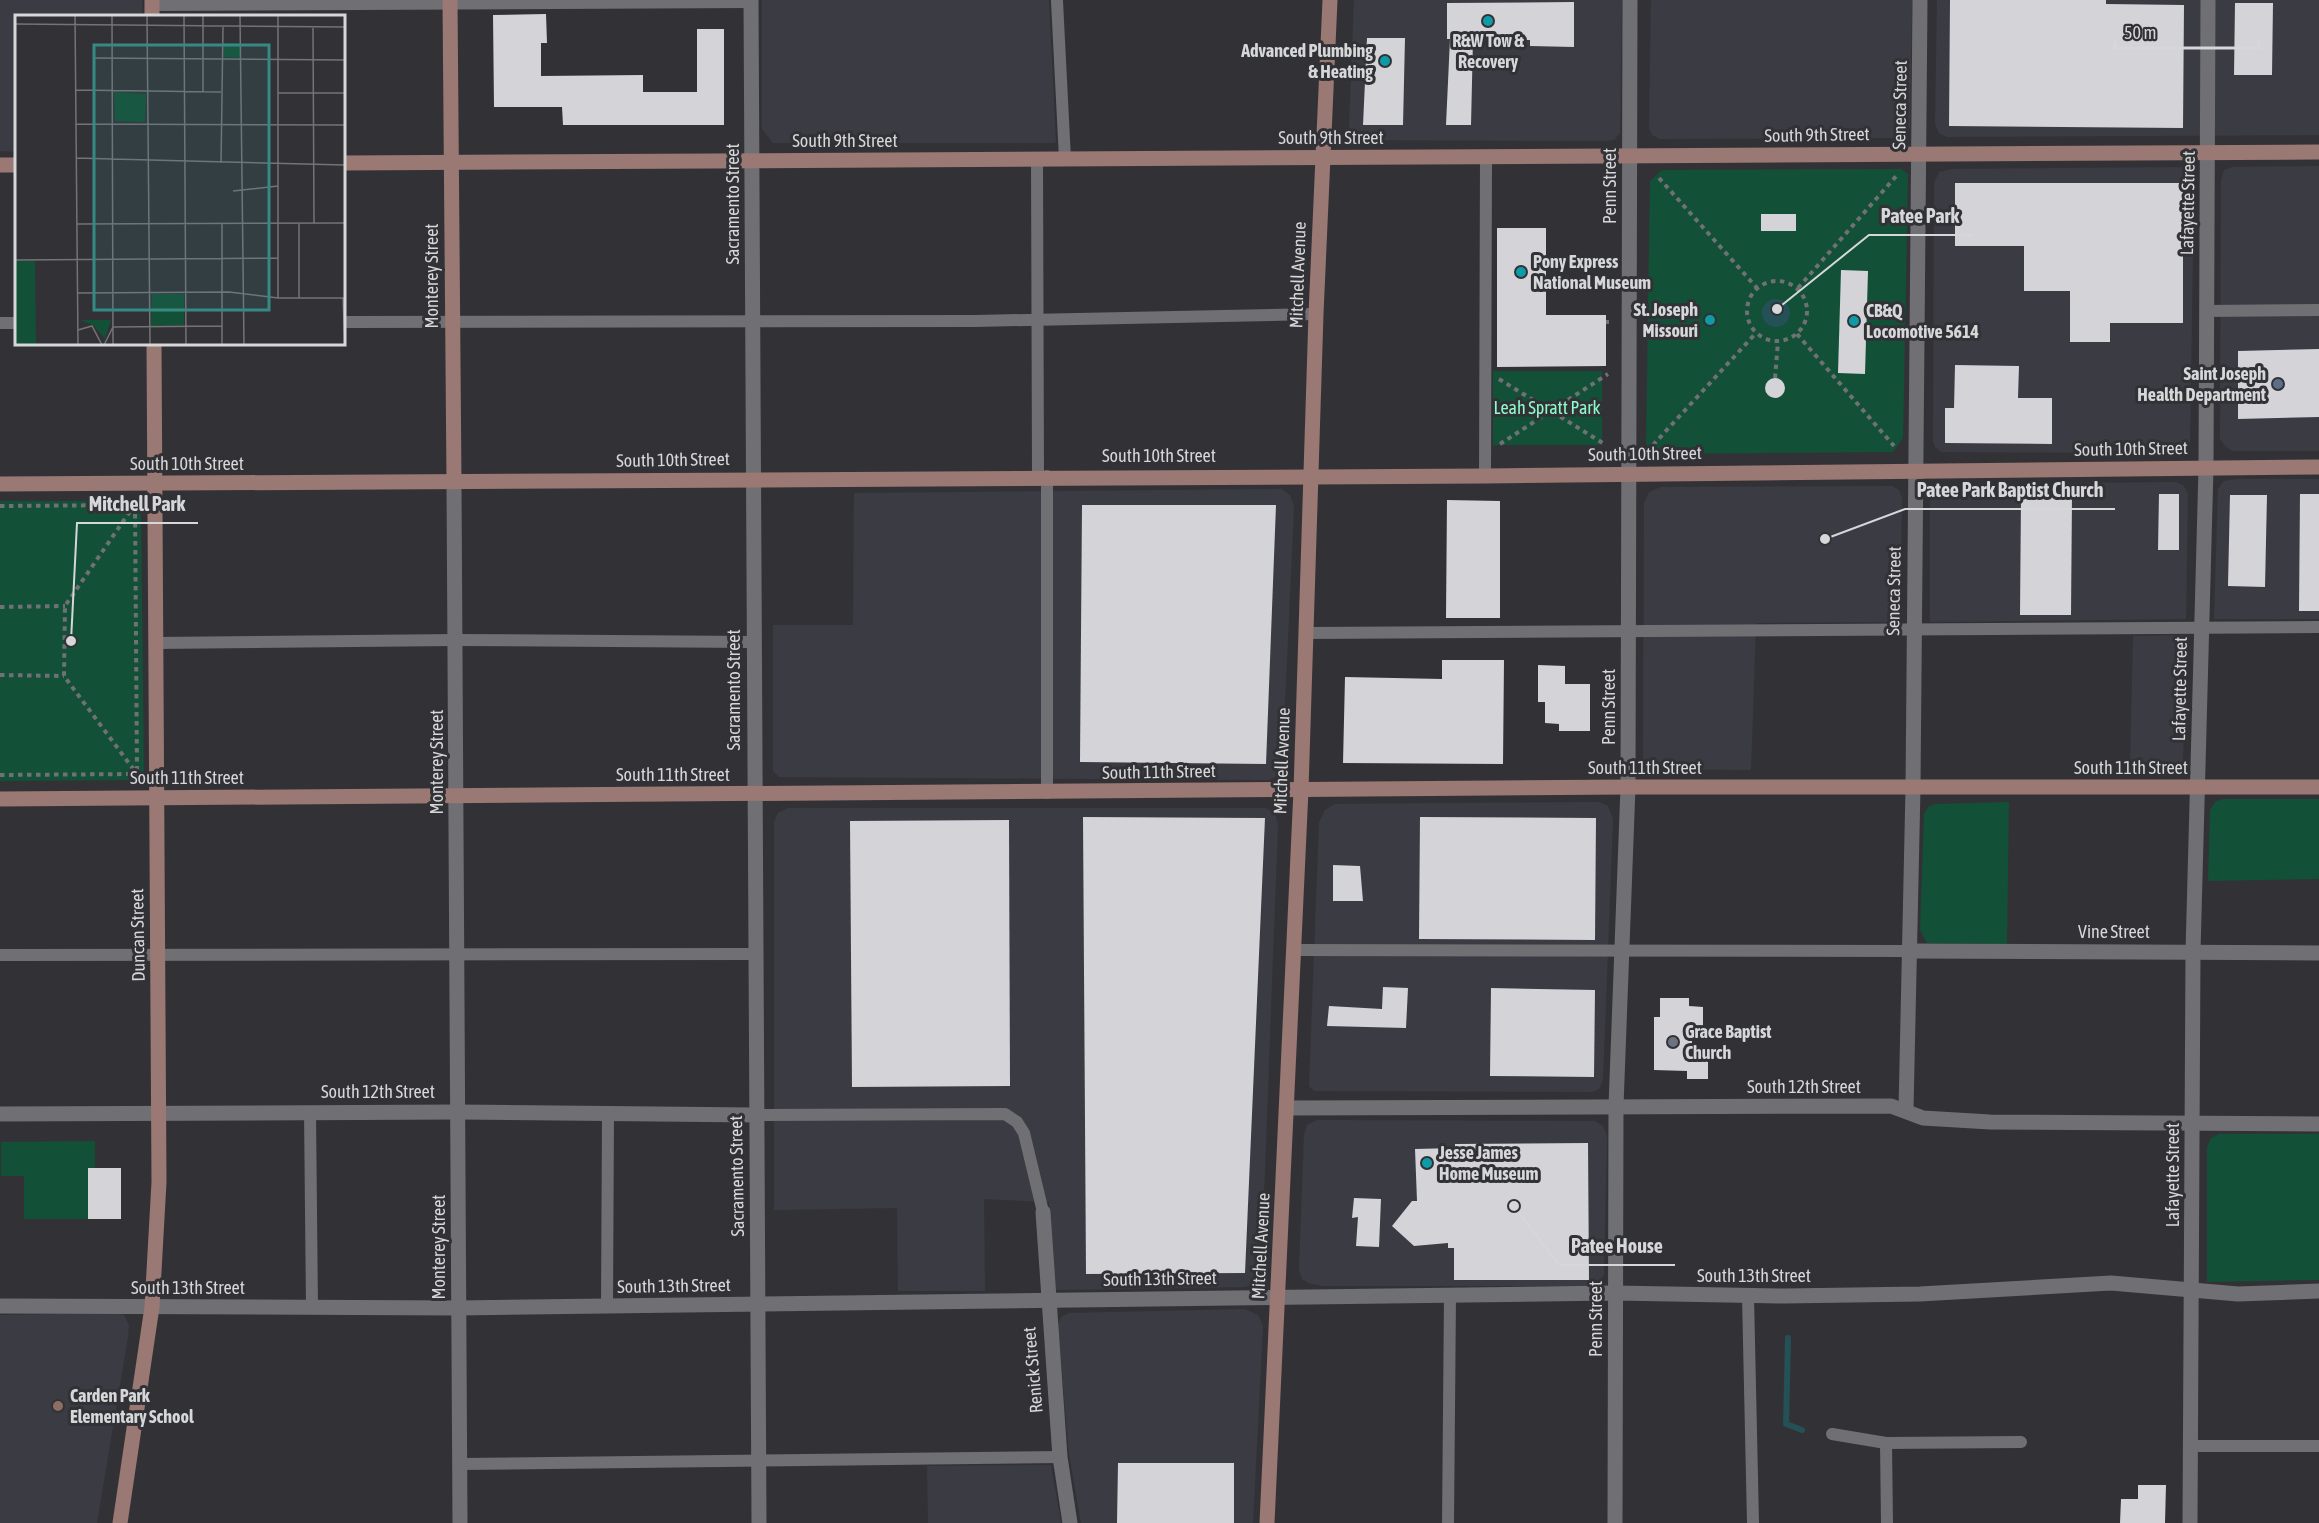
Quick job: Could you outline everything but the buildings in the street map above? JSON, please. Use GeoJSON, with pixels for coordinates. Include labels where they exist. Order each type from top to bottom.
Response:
{"type":"FeatureCollection","features":[{"type":"Feature","properties":{"kind":"main road","name":"Mitchell Avenue"},"geometry":{"type":"LineString","coordinates":[[1267,1523],[1301,790],[1316,314],[1330,0]]}},
{"type":"Feature","properties":{"kind":"main road","name":"Monterey Street"},"geometry":{"type":"LineString","coordinates":[[450,2],[454,482]]}},
{"type":"Feature","properties":{"kind":"main road","name":"South 9th Street"},"geometry":{"type":"LineString","coordinates":[[345,163],[2319,152]]}},
{"type":"Feature","properties":{"kind":"main road","name":"Duncan Street"},"geometry":{"type":"LineString","coordinates":[[120,1523],[152,1307],[159,1182],[154,345]]}},
{"type":"Feature","properties":{"kind":"main road","name":"South 10th Street"},"geometry":{"type":"LineString","coordinates":[[0,484],[1042,476],[1485,476],[2319,467]]}},
{"type":"Feature","properties":{"kind":"main road","name":"South 11th Street"},"geometry":{"type":"LineString","coordinates":[[0,799],[1628,787],[2319,787]]}},
{"type":"Feature","properties":{"kind":"street","name":"Penn Street"},"geometry":{"type":"LineString","coordinates":[[1615,1523],[1617,1106],[1628,787],[1630,0]]}},
{"type":"Feature","properties":{"kind":"street","name":"Seneca Street"},"geometry":{"type":"LineString","coordinates":[[1906,1110],[1913,788],[1920,0]]}},
{"type":"Feature","properties":{"kind":"street","name":"Lafayette Street"},"geometry":{"type":"LineString","coordinates":[[2190,1523],[2193,952],[2206,468],[2208,0]]}},
{"type":"Feature","properties":{"kind":"street","name":"Sacramento Street"},"geometry":{"type":"LineString","coordinates":[[752,1],[755,1115],[759,1523]]}},
{"type":"Feature","properties":{"kind":"street","name":"Monterey Street"},"geometry":{"type":"LineString","coordinates":[[454,482],[460,1523]]}},
{"type":"Feature","properties":{"kind":"street","name":"Vine Street"},"geometry":{"type":"LineString","coordinates":[[1908,951],[2319,953]]}},
{"type":"Feature","properties":{"kind":"street","name":"South 12th Street"},"geometry":{"type":"LineString","coordinates":[[1287,1108],[1892,1106],[1923,1118],[1990,1122],[2319,1124]]}},
{"type":"Feature","properties":{"kind":"street","name":"South 12th Street"},"geometry":{"type":"LineString","coordinates":[[0,1114],[459,1112],[755,1115]]}},
{"type":"Feature","properties":{"kind":"street","name":"Renick Street"},"geometry":{"type":"LineString","coordinates":[[1043,1212],[1047,1301],[1060,1457],[1070,1523]]}},
{"type":"Feature","properties":{"kind":"street","name":"South 13th Street"},"geometry":{"type":"LineString","coordinates":[[0,1306],[458,1308],[1615,1293],[1748,1296],[1920,1294],[2111,1283],[2238,1294],[2319,1291]]}},
{"type":"Feature","properties":{"kind":"lane"},"geometry":{"type":"LineString","coordinates":[[152,7],[450,2],[752,1]]}},
{"type":"Feature","properties":{"kind":"lane"},"geometry":{"type":"LineString","coordinates":[[1057,1],[1065,159]]}},
{"type":"Feature","properties":{"kind":"lane"},"geometry":{"type":"LineString","coordinates":[[1485,476],[1486,158]]}},
{"type":"Feature","properties":{"kind":"lane"},"geometry":{"type":"LineString","coordinates":[[1037,160],[1047,793]]}},
{"type":"Feature","properties":{"kind":"lane"},"geometry":{"type":"LineString","coordinates":[[2206,311],[2319,310]]}},
{"type":"Feature","properties":{"kind":"lane"},"geometry":{"type":"LineString","coordinates":[[345,322],[1038,320],[1316,314]]}},
{"type":"Feature","properties":{"kind":"lane"},"geometry":{"type":"LineString","coordinates":[[1307,633],[2319,627]]}},
{"type":"Feature","properties":{"kind":"lane"},"geometry":{"type":"LineString","coordinates":[[155,643],[456,640],[753,642]]}},
{"type":"Feature","properties":{"kind":"lane"},"geometry":{"type":"LineString","coordinates":[[1293,950],[1908,951]]}},
{"type":"Feature","properties":{"kind":"lane"},"geometry":{"type":"LineString","coordinates":[[0,956],[755,954]]}},
{"type":"Feature","properties":{"kind":"lane"},"geometry":{"type":"LineString","coordinates":[[310,1112],[312,1308]]}},
{"type":"Feature","properties":{"kind":"lane"},"geometry":{"type":"LineString","coordinates":[[608,1113],[608,1306]]}},
{"type":"Feature","properties":{"kind":"lane"},"geometry":{"type":"LineString","coordinates":[[755,1115],[1005,1114],[1017,1122],[1024,1133],[1043,1212]]}},
{"type":"Feature","properties":{"kind":"lane"},"geometry":{"type":"LineString","coordinates":[[1448,1523],[1450,1295]]}},
{"type":"Feature","properties":{"kind":"lane"},"geometry":{"type":"LineString","coordinates":[[1748,1296],[1753,1523]]}},
{"type":"Feature","properties":{"kind":"lane"},"geometry":{"type":"LineString","coordinates":[[1832,1434],[1886,1443],[2021,1442]]}},
{"type":"Feature","properties":{"kind":"lane"},"geometry":{"type":"LineString","coordinates":[[1886,1443],[1887,1523]]}},
{"type":"Feature","properties":{"kind":"lane"},"geometry":{"type":"LineString","coordinates":[[2192,1446],[2319,1446]]}},
{"type":"Feature","properties":{"kind":"lane"},"geometry":{"type":"LineString","coordinates":[[460,1464],[1060,1457]]}},
{"type":"Feature","properties":{"kind":"path"},"geometry":{"type":"LineString","coordinates":[[1798,288],[1898,174]]}},
{"type":"Feature","properties":{"kind":"path"},"geometry":{"type":"LineString","coordinates":[[1659,178],[1757,288]]}},
{"type":"Feature","properties":{"kind":"path"},"geometry":{"type":"LineString","coordinates":[[1778,280],[1798,288],[1804,296],[1807,316],[1797,334],[1778,342],[1756,333],[1750,325],[1747,306],[1757,288],[1778,280]]}},
{"type":"Feature","properties":{"kind":"path"},"geometry":{"type":"LineString","coordinates":[[1653,445],[1756,333]]}},
{"type":"Feature","properties":{"kind":"path"},"geometry":{"type":"LineString","coordinates":[[1797,334],[1894,446]]}},
{"type":"Feature","properties":{"kind":"path"},"geometry":{"type":"LineString","coordinates":[[1775,378],[1778,342]]}},
{"type":"Feature","properties":{"kind":"path"},"geometry":{"type":"LineString","coordinates":[[1485,370],[1606,445]]}},
{"type":"Feature","properties":{"kind":"path"},"geometry":{"type":"LineString","coordinates":[[1498,445],[1608,374]]}},
{"type":"Feature","properties":{"kind":"path"},"geometry":{"type":"LineString","coordinates":[[0,506],[135,504]]}},
{"type":"Feature","properties":{"kind":"path"},"geometry":{"type":"LineString","coordinates":[[135,504],[65,606],[64,676],[137,774]]}},
{"type":"Feature","properties":{"kind":"path"},"geometry":{"type":"LineString","coordinates":[[135,504],[137,774]]}},
{"type":"Feature","properties":{"kind":"path"},"geometry":{"type":"LineString","coordinates":[[0,607],[65,606]]}},
{"type":"Feature","properties":{"kind":"path"},"geometry":{"type":"LineString","coordinates":[[0,675],[64,676]]}},
{"type":"Feature","properties":{"kind":"path"},"geometry":{"type":"LineString","coordinates":[[0,775],[137,774]]}},
{"type":"Feature","properties":{"kind":"shaded area"},"geometry":{"type":"Polygon","coordinates":[[[0,0],[142,0],[142,15],[15,15],[15,152],[0,151],[0,0]]]}},
{"type":"Feature","properties":{"kind":"shaded area"},"geometry":{"type":"Polygon","coordinates":[[[762,0],[1049,0],[1056,143],[773,143],[762,129],[762,0]]]}},
{"type":"Feature","properties":{"kind":"shaded area"},"geometry":{"type":"Polygon","coordinates":[[[1354,0],[1622,0],[1620,133],[1614,140],[1605,141],[1358,140],[1351,136],[1349,128],[1354,0]]]}},
{"type":"Feature","properties":{"kind":"shaded area"},"geometry":{"type":"Polygon","coordinates":[[[1651,0],[1912,0],[1910,128],[1905,136],[1897,138],[1660,139],[1652,135],[1649,128],[1651,0]]]}},
{"type":"Feature","properties":{"kind":"shaded area"},"geometry":{"type":"Polygon","coordinates":[[[1937,0],[2319,0],[2319,135],[1947,137],[1939,133],[1935,124],[1937,0]]]}},
{"type":"Feature","properties":{"kind":"shaded area"},"geometry":{"type":"Polygon","coordinates":[[[2319,166],[2319,451],[2233,451],[2226,447],[2220,439],[2221,180],[2224,170],[2233,167],[2319,166]]]}},
{"type":"Feature","properties":{"kind":"shaded area"},"geometry":{"type":"Polygon","coordinates":[[[2185,167],[2193,174],[2194,186],[2190,442],[2186,450],[2180,453],[1941,452],[1935,447],[1933,441],[1934,183],[1939,172],[1951,169],[2185,167]]]}},
{"type":"Feature","properties":{"kind":"shaded area"},"geometry":{"type":"Polygon","coordinates":[[[2319,479],[2319,619],[2214,619],[2218,489],[2224,481],[2319,479]]]}},
{"type":"Feature","properties":{"kind":"shaded area"},"geometry":{"type":"Polygon","coordinates":[[[2176,482],[2184,486],[2188,494],[2186,619],[1930,622],[1930,502],[1933,490],[1940,484],[2176,482]]]}},
{"type":"Feature","properties":{"kind":"shaded area"},"geometry":{"type":"Polygon","coordinates":[[[1892,486],[1899,490],[1902,498],[1900,622],[1756,623],[1751,770],[1643,769],[1644,503],[1649,492],[1661,487],[1892,486]]]}},
{"type":"Feature","properties":{"kind":"shaded area"},"geometry":{"type":"Polygon","coordinates":[[[1282,489],[1290,495],[1294,507],[1282,769],[1277,776],[1269,780],[779,777],[773,771],[773,625],[853,625],[854,493],[1282,489]]]}},
{"type":"Feature","properties":{"kind":"shaded area"},"geometry":{"type":"Polygon","coordinates":[[[2186,635],[2183,760],[2179,767],[2170,769],[2130,769],[2133,636],[2186,635]]]}},
{"type":"Feature","properties":{"kind":"shaded area"},"geometry":{"type":"Polygon","coordinates":[[[1599,802],[1608,806],[1613,819],[1603,1080],[1599,1089],[1592,1092],[1314,1091],[1309,1086],[1319,823],[1325,810],[1335,804],[1599,802]]]}},
{"type":"Feature","properties":{"kind":"shaded area"},"geometry":{"type":"Polygon","coordinates":[[[788,808],[1265,808],[1275,813],[1278,824],[1261,1276],[1255,1284],[1245,1287],[1052,1290],[1049,1202],[984,1199],[985,1291],[898,1291],[897,1208],[774,1210],[774,822],[778,813],[788,808]]]}},
{"type":"Feature","properties":{"kind":"shaded area"},"geometry":{"type":"Polygon","coordinates":[[[1317,1120],[1595,1121],[1603,1126],[1607,1136],[1604,1274],[1600,1282],[1592,1286],[1323,1286],[1308,1283],[1302,1279],[1299,1270],[1304,1135],[1307,1125],[1317,1120]]]}},
{"type":"Feature","properties":{"kind":"shaded area"},"geometry":{"type":"Polygon","coordinates":[[[1245,1309],[1258,1315],[1263,1326],[1253,1523],[1081,1523],[1069,1454],[1058,1325],[1061,1317],[1069,1313],[1245,1309]]]}},
{"type":"Feature","properties":{"kind":"shaded area","name":"Carden Park Elementary School"},"geometry":{"type":"Polygon","coordinates":[[[114,1313],[124,1315],[129,1325],[97,1523],[0,1523],[0,1315],[114,1313]]]}},
{"type":"Feature","properties":{"kind":"shaded area"},"geometry":{"type":"Polygon","coordinates":[[[1051,1465],[1061,1523],[928,1523],[927,1466],[1051,1465]]]}},
{"type":"Feature","properties":{"kind":"green space"},"geometry":{"type":"Polygon","coordinates":[[[1901,169],[1908,174],[1903,438],[1893,452],[1655,454],[1646,444],[1650,181],[1662,170],[1901,169]]]}},
{"type":"Feature","properties":{"kind":"green space","name":"Leah Spratt Park"},"geometry":{"type":"Polygon","coordinates":[[[1493,371],[1602,371],[1602,445],[1493,445],[1493,371]]]}},
{"type":"Feature","properties":{"kind":"green space"},"geometry":{"type":"Polygon","coordinates":[[[0,501],[141,501],[144,780],[0,781],[0,501]]]}},
{"type":"Feature","properties":{"kind":"green space"},"geometry":{"type":"Polygon","coordinates":[[[2223,799],[2319,799],[2319,879],[2208,881],[2210,810],[2216,801],[2223,799]]]}},
{"type":"Feature","properties":{"kind":"green space"},"geometry":{"type":"Polygon","coordinates":[[[2009,802],[2007,944],[1927,943],[1920,930],[1924,814],[1929,806],[1936,804],[2009,802]]]}},
{"type":"Feature","properties":{"kind":"green space"},"geometry":{"type":"Polygon","coordinates":[[[2219,1134],[2319,1134],[2319,1280],[2207,1282],[2207,1147],[2211,1138],[2219,1134]]]}},
{"type":"Feature","properties":{"kind":"green space"},"geometry":{"type":"Polygon","coordinates":[[[95,1141],[95,1168],[88,1168],[88,1219],[24,1219],[24,1176],[1,1176],[1,1142],[95,1141]]]}},
{"type":"Feature","properties":{"kind":"water"},"geometry":{"type":"Polygon","coordinates":[[[1776,299],[1786,303],[1790,313],[1786,323],[1776,327],[1766,323],[1762,313],[1766,303],[1776,299]]]}},
{"type":"Feature","properties":{"kind":"waterway"},"geometry":{"type":"LineString","coordinates":[[1788,1338],[1786,1424],[1802,1430]]}},
{"type":"Feature","properties":{"kind":"place","name":"R&W Tow & Recovery"},"geometry":{"type":"Point","coordinates":[1488,21]}},
{"type":"Feature","properties":{"kind":"place","name":"Advanced Plumbing & Heating"},"geometry":{"type":"Point","coordinates":[1385,61]}},
{"type":"Feature","properties":{"kind":"place","name":"Pony Express National Museum"},"geometry":{"type":"Point","coordinates":[1521,272]}},
{"type":"Feature","properties":{"kind":"place","name":"Patee Park"},"geometry":{"type":"Point","coordinates":[1777,309]}},
{"type":"Feature","properties":{"kind":"place","name":"St. Joseph Missouri"},"geometry":{"type":"Point","coordinates":[1710,320]}},
{"type":"Feature","properties":{"kind":"place","name":"CB&Q Locomotive 5614"},"geometry":{"type":"Point","coordinates":[1854,321]}},
{"type":"Feature","properties":{"kind":"place","name":"Saint Joseph Health Department"},"geometry":{"type":"Point","coordinates":[2278,384]}},
{"type":"Feature","properties":{"kind":"place","name":"Patee Park Baptist Church"},"geometry":{"type":"Point","coordinates":[1825,539]}},
{"type":"Feature","properties":{"kind":"place","name":"Mitchell Park"},"geometry":{"type":"Point","coordinates":[71,641]}},
{"type":"Feature","properties":{"kind":"place","name":"Grace Baptist Church"},"geometry":{"type":"Point","coordinates":[1673,1042]}},
{"type":"Feature","properties":{"kind":"place","name":"Jesse James Home Museum"},"geometry":{"type":"Point","coordinates":[1427,1163]}},
{"type":"Feature","properties":{"kind":"place","name":"Patee House"},"geometry":{"type":"Point","coordinates":[1514,1206]}},
{"type":"Feature","properties":{"kind":"place","name":"Carden Park Elementary School"},"geometry":{"type":"Point","coordinates":[58,1406]}}]}
